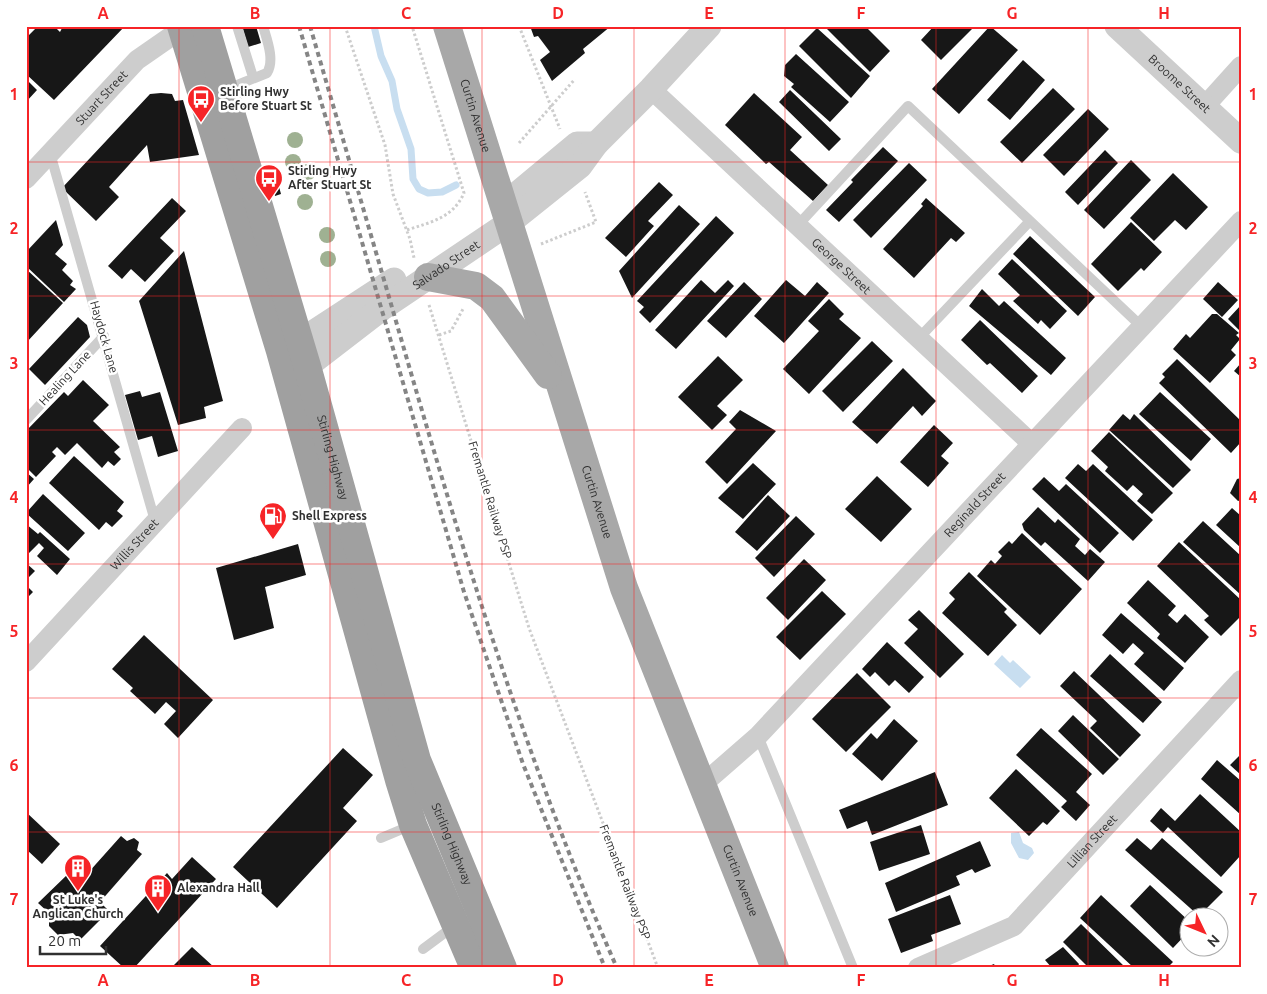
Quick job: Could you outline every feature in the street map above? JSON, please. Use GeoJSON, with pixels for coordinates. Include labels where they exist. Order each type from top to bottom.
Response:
{"type":"FeatureCollection","features":[{"type":"Feature","properties":{"kind":"highway","name":"Stirling Highway"},"geometry":{"type":"LineString","coordinates":[[188,27],[224,91],[293,359],[346,593],[413,825],[474,968]]}},
{"type":"Feature","properties":{"kind":"highway","name":"Stirling Highway"},"geometry":{"type":"LineString","coordinates":[[188,27],[417,760],[503,968]]}},
{"type":"Feature","properties":{"kind":"main road","name":"Curtin Avenue"},"geometry":{"type":"LineString","coordinates":[[447,26],[624,588],[775,968]]}},
{"type":"Feature","properties":{"kind":"main road"},"geometry":{"type":"LineString","coordinates":[[421,275],[476,286],[492,298],[561,392]]}},
{"type":"Feature","properties":{"kind":"street","name":"Salvado Street"},"geometry":{"type":"LineString","coordinates":[[293,359],[421,275],[507,213],[580,166],[596,144],[652,89],[709,26]]}},
{"type":"Feature","properties":{"kind":"street","name":"Broome Street"},"geometry":{"type":"LineString","coordinates":[[1117,26],[1241,141]]}},
{"type":"Feature","properties":{"kind":"street","name":"Stuart Street"},"geometry":{"type":"LineString","coordinates":[[26,179],[137,60],[188,27]]}},
{"type":"Feature","properties":{"kind":"street"},"geometry":{"type":"LineString","coordinates":[[1204,107],[1241,66]]}},
{"type":"Feature","properties":{"kind":"street","name":"George Street"},"geometry":{"type":"LineString","coordinates":[[652,89],[1031,443]]}},
{"type":"Feature","properties":{"kind":"street","name":"Reginald Street"},"geometry":{"type":"LineString","coordinates":[[703,784],[758,736],[1241,221]]}},
{"type":"Feature","properties":{"kind":"street","name":"Willis Street"},"geometry":{"type":"LineString","coordinates":[[26,662],[242,428]]}},
{"type":"Feature","properties":{"kind":"street","name":"Lillian Street"},"geometry":{"type":"LineString","coordinates":[[918,968],[1014,926],[1241,680]]}},
{"type":"Feature","properties":{"kind":"lane"},"geometry":{"type":"LineString","coordinates":[[237,26],[253,78]]}},
{"type":"Feature","properties":{"kind":"lane"},"geometry":{"type":"LineString","coordinates":[[224,91],[267,73],[270,67],[268,45],[263,26]]}},
{"type":"Feature","properties":{"kind":"lane"},"geometry":{"type":"LineString","coordinates":[[798,225],[908,106],[1141,326]]}},
{"type":"Feature","properties":{"kind":"lane","name":"Haydock Lane"},"geometry":{"type":"LineString","coordinates":[[50,153],[104,336],[155,521]]}},
{"type":"Feature","properties":{"kind":"lane"},"geometry":{"type":"LineString","coordinates":[[919,338],[1030,221]]}},
{"type":"Feature","properties":{"kind":"lane","name":"Healing Lane"},"geometry":{"type":"LineString","coordinates":[[26,420],[104,336]]}},
{"type":"Feature","properties":{"kind":"lane"},"geometry":{"type":"LineString","coordinates":[[758,736],[853,968]]}},
{"type":"Feature","properties":{"kind":"lane"},"geometry":{"type":"LineString","coordinates":[[381,838],[413,825]]}},
{"type":"Feature","properties":{"kind":"lane"},"geometry":{"type":"LineString","coordinates":[[423,949],[455,925]]}},
{"type":"Feature","properties":{"kind":"path","name":"Fremantle Railway PSP"},"geometry":{"type":"LineString","coordinates":[[345,26],[385,145],[393,194],[407,230],[529,628],[658,968]]}},
{"type":"Feature","properties":{"kind":"path"},"geometry":{"type":"LineString","coordinates":[[407,230],[443,218],[459,205],[464,193],[412,26]]}},
{"type":"Feature","properties":{"kind":"path"},"geometry":{"type":"LineString","coordinates":[[519,26],[561,132]]}},
{"type":"Feature","properties":{"kind":"path"},"geometry":{"type":"LineString","coordinates":[[519,143],[575,79]]}},
{"type":"Feature","properties":{"kind":"path"},"geometry":{"type":"LineString","coordinates":[[540,244],[596,222],[584,190]]}},
{"type":"Feature","properties":{"kind":"path"},"geometry":{"type":"LineString","coordinates":[[439,334],[451,330],[467,302]]}},
{"type":"Feature","properties":{"kind":"water"},"geometry":{"type":"Polygon","coordinates":[[[1002,655],[1010,663],[1013,660],[1031,677],[1020,688],[994,664],[1002,655]]]}},
{"type":"Feature","properties":{"kind":"water"},"geometry":{"type":"Polygon","coordinates":[[[1019,832],[1023,843],[1032,848],[1034,853],[1028,860],[1019,858],[1011,843],[1011,833],[1019,832]]]}},
{"type":"Feature","properties":{"kind":"building"},"geometry":{"type":"Polygon","coordinates":[[[38,26],[54,26],[60,32],[63,26],[125,26],[54,100],[26,74],[26,38],[38,26]]]}},
{"type":"Feature","properties":{"kind":"building"},"geometry":{"type":"Polygon","coordinates":[[[242,26],[256,26],[261,43],[248,47],[242,26]]]}},
{"type":"Feature","properties":{"kind":"building"},"geometry":{"type":"Polygon","coordinates":[[[530,26],[611,26],[583,49],[585,53],[552,81],[540,60],[550,52],[538,36],[534,37],[530,26]]]}},
{"type":"Feature","properties":{"kind":"building"},"geometry":{"type":"Polygon","coordinates":[[[824,26],[865,26],[890,51],[870,72],[824,26]]]}},
{"type":"Feature","properties":{"kind":"building"},"geometry":{"type":"Polygon","coordinates":[[[934,26],[975,26],[941,60],[921,40],[934,26]]]}},
{"type":"Feature","properties":{"kind":"building"},"geometry":{"type":"Polygon","coordinates":[[[990,26],[1018,50],[959,114],[932,89],[990,26]]]}},
{"type":"Feature","properties":{"kind":"building"},"geometry":{"type":"Polygon","coordinates":[[[817,28],[870,76],[851,98],[799,46],[817,28]]]}},
{"type":"Feature","properties":{"kind":"building"},"geometry":{"type":"Polygon","coordinates":[[[796,54],[849,102],[830,122],[791,87],[794,84],[784,76],[785,65],[796,54]]]}},
{"type":"Feature","properties":{"kind":"building"},"geometry":{"type":"Polygon","coordinates":[[[1023,60],[1045,80],[1010,120],[987,100],[1023,60]]]}},
{"type":"Feature","properties":{"kind":"building"},"geometry":{"type":"Polygon","coordinates":[[[26,79],[37,90],[26,102],[26,79]]]}},
{"type":"Feature","properties":{"kind":"building"},"geometry":{"type":"Polygon","coordinates":[[[1053,88],[1075,109],[1022,163],[1000,142],[1053,88]]]}},
{"type":"Feature","properties":{"kind":"building"},"geometry":{"type":"Polygon","coordinates":[[[790,90],[841,139],[829,151],[779,102],[790,90]]]}},
{"type":"Feature","properties":{"kind":"building"},"geometry":{"type":"Polygon","coordinates":[[[754,93],[802,137],[790,150],[828,185],[813,201],[769,162],[766,164],[725,125],[754,93]]]}},
{"type":"Feature","properties":{"kind":"building"},"geometry":{"type":"Polygon","coordinates":[[[150,94],[172,94],[175,101],[183,100],[199,155],[150,162],[147,145],[109,187],[119,197],[96,221],[62,188],[150,94]]]}},
{"type":"Feature","properties":{"kind":"building"},"geometry":{"type":"Polygon","coordinates":[[[1088,109],[1109,129],[1064,176],[1043,155],[1088,109]]]}},
{"type":"Feature","properties":{"kind":"building"},"geometry":{"type":"Polygon","coordinates":[[[883,147],[898,161],[839,222],[826,210],[853,182],[851,180],[883,147]]]}},
{"type":"Feature","properties":{"kind":"building"},"geometry":{"type":"Polygon","coordinates":[[[1105,150],[1118,163],[1078,205],[1065,192],[1105,150]]]}},
{"type":"Feature","properties":{"kind":"building"},"geometry":{"type":"Polygon","coordinates":[[[1131,160],[1151,180],[1104,229],[1084,210],[1131,160]]]}},
{"type":"Feature","properties":{"kind":"building"},"geometry":{"type":"Polygon","coordinates":[[[909,163],[927,180],[871,238],[853,220],[909,163]]]}},
{"type":"Feature","properties":{"kind":"building"},"geometry":{"type":"Polygon","coordinates":[[[1173,173],[1208,207],[1186,230],[1175,220],[1154,241],[1130,218],[1173,173]]]}},
{"type":"Feature","properties":{"kind":"building"},"geometry":{"type":"Polygon","coordinates":[[[659,182],[673,195],[648,221],[654,226],[626,257],[605,238],[659,182]]]}},
{"type":"Feature","properties":{"kind":"building"},"geometry":{"type":"Polygon","coordinates":[[[278,183],[281,194],[275,196],[272,185],[278,183]]]}},
{"type":"Feature","properties":{"kind":"building"},"geometry":{"type":"Polygon","coordinates":[[[172,198],[186,211],[160,238],[174,251],[145,282],[131,269],[122,279],[108,266],[172,198]]]}},
{"type":"Feature","properties":{"kind":"building"},"geometry":{"type":"Polygon","coordinates":[[[926,198],[965,233],[956,242],[951,238],[914,278],[883,249],[923,206],[921,204],[926,198]]]}},
{"type":"Feature","properties":{"kind":"building"},"geometry":{"type":"Polygon","coordinates":[[[679,205],[700,224],[632,298],[619,271],[679,205]]]}},
{"type":"Feature","properties":{"kind":"building"},"geometry":{"type":"Polygon","coordinates":[[[716,216],[734,233],[650,323],[639,312],[644,307],[637,301],[716,216]]]}},
{"type":"Feature","properties":{"kind":"building"},"geometry":{"type":"Polygon","coordinates":[[[56,220],[63,245],[55,254],[67,264],[62,270],[73,281],[70,285],[76,289],[64,302],[26,266],[26,258],[29,256],[26,252],[56,220]]]}},
{"type":"Feature","properties":{"kind":"building"},"geometry":{"type":"Polygon","coordinates":[[[1131,222],[1162,252],[1144,271],[1141,268],[1118,291],[1091,264],[1131,222]]]}},
{"type":"Feature","properties":{"kind":"building"},"geometry":{"type":"Polygon","coordinates":[[[1030,236],[1095,297],[1078,316],[1013,254],[1030,236]]]}},
{"type":"Feature","properties":{"kind":"building"},"geometry":{"type":"Polygon","coordinates":[[[184,251],[223,401],[204,407],[206,418],[178,425],[139,301],[184,251]]]}},
{"type":"Feature","properties":{"kind":"building"},"geometry":{"type":"Polygon","coordinates":[[[1012,259],[1067,311],[1050,329],[1041,320],[1038,324],[1013,301],[1020,295],[998,274],[1012,259]]]}},
{"type":"Feature","properties":{"kind":"building"},"geometry":{"type":"Polygon","coordinates":[[[26,269],[63,303],[26,343],[26,269]]]}},
{"type":"Feature","properties":{"kind":"building"},"geometry":{"type":"Polygon","coordinates":[[[701,280],[715,293],[728,280],[734,286],[676,349],[655,330],[701,280]]]}},
{"type":"Feature","properties":{"kind":"building"},"geometry":{"type":"Polygon","coordinates":[[[786,280],[805,296],[817,282],[829,293],[784,343],[754,316],[786,280]]]}},
{"type":"Feature","properties":{"kind":"building"},"geometry":{"type":"Polygon","coordinates":[[[744,282],[762,299],[726,338],[707,321],[744,282]]]}},
{"type":"Feature","properties":{"kind":"building"},"geometry":{"type":"Polygon","coordinates":[[[1218,282],[1238,300],[1222,317],[1203,299],[1218,282]]]}},
{"type":"Feature","properties":{"kind":"building"},"geometry":{"type":"Polygon","coordinates":[[[982,289],[999,306],[1004,301],[1066,358],[1051,375],[969,306],[982,289]]]}},
{"type":"Feature","properties":{"kind":"building"},"geometry":{"type":"Polygon","coordinates":[[[829,299],[844,314],[839,319],[861,338],[809,394],[783,369],[819,331],[808,321],[829,299]]]}},
{"type":"Feature","properties":{"kind":"building"},"geometry":{"type":"Polygon","coordinates":[[[1241,305],[1241,332],[1228,319],[1241,305]]]}},
{"type":"Feature","properties":{"kind":"building"},"geometry":{"type":"Polygon","coordinates":[[[1212,314],[1217,314],[1239,333],[1236,335],[1240,339],[1231,350],[1236,355],[1210,383],[1173,349],[1186,334],[1190,338],[1212,314]]]}},
{"type":"Feature","properties":{"kind":"building"},"geometry":{"type":"Polygon","coordinates":[[[78,317],[87,325],[90,337],[45,385],[29,369],[78,317]]]}},
{"type":"Feature","properties":{"kind":"building"},"geometry":{"type":"Polygon","coordinates":[[[980,320],[1038,376],[1022,393],[990,363],[987,365],[961,340],[980,320]]]}},
{"type":"Feature","properties":{"kind":"building"},"geometry":{"type":"Polygon","coordinates":[[[872,341],[893,361],[843,412],[822,391],[872,341]]]}},
{"type":"Feature","properties":{"kind":"building"},"geometry":{"type":"Polygon","coordinates":[[[718,356],[743,380],[717,406],[727,415],[712,430],[678,397],[718,356]]]}},
{"type":"Feature","properties":{"kind":"building"},"geometry":{"type":"Polygon","coordinates":[[[1177,359],[1241,421],[1241,442],[1231,453],[1159,383],[1165,377],[1162,374],[1177,359]]]}},
{"type":"Feature","properties":{"kind":"building"},"geometry":{"type":"Polygon","coordinates":[[[1241,363],[1241,377],[1234,371],[1241,363]]]}},
{"type":"Feature","properties":{"kind":"building"},"geometry":{"type":"Polygon","coordinates":[[[903,368],[936,401],[922,416],[913,406],[877,444],[852,422],[903,368]]]}},
{"type":"Feature","properties":{"kind":"building"},"geometry":{"type":"Polygon","coordinates":[[[83,380],[109,405],[93,421],[120,447],[114,452],[121,459],[114,466],[108,461],[102,468],[77,443],[65,455],[57,447],[52,452],[56,456],[36,477],[26,467],[26,431],[64,392],[68,396],[83,380]]]}},
{"type":"Feature","properties":{"kind":"building"},"geometry":{"type":"Polygon","coordinates":[[[140,391],[142,397],[160,392],[178,451],[158,457],[152,436],[138,440],[125,395],[140,391]]]}},
{"type":"Feature","properties":{"kind":"building"},"geometry":{"type":"Polygon","coordinates":[[[1160,392],[1211,439],[1191,461],[1139,414],[1160,392]]]}},
{"type":"Feature","properties":{"kind":"building"},"geometry":{"type":"Polygon","coordinates":[[[740,410],[776,431],[727,484],[705,462],[736,429],[729,422],[740,410]]]}},
{"type":"Feature","properties":{"kind":"building"},"geometry":{"type":"Polygon","coordinates":[[[1123,414],[1130,420],[1134,414],[1191,470],[1173,488],[1109,430],[1123,414]]]}},
{"type":"Feature","properties":{"kind":"building"},"geometry":{"type":"Polygon","coordinates":[[[934,425],[953,443],[941,456],[949,463],[928,487],[900,462],[934,425]]]}},
{"type":"Feature","properties":{"kind":"building"},"geometry":{"type":"Polygon","coordinates":[[[1109,432],[1173,493],[1152,514],[1137,501],[1143,494],[1133,485],[1127,491],[1105,471],[1108,467],[1091,451],[1109,432]]]}},
{"type":"Feature","properties":{"kind":"building"},"geometry":{"type":"Polygon","coordinates":[[[74,456],[124,502],[117,511],[123,516],[112,527],[106,522],[99,530],[49,483],[74,456]]]}},
{"type":"Feature","properties":{"kind":"building"},"geometry":{"type":"Polygon","coordinates":[[[753,463],[776,484],[743,519],[718,498],[753,463]]]}},
{"type":"Feature","properties":{"kind":"building"},"geometry":{"type":"Polygon","coordinates":[[[1078,464],[1086,471],[1093,464],[1153,520],[1133,541],[1065,478],[1078,464]]]}},
{"type":"Feature","properties":{"kind":"building"},"geometry":{"type":"Polygon","coordinates":[[[26,472],[34,479],[26,488],[26,472]]]}},
{"type":"Feature","properties":{"kind":"building"},"geometry":{"type":"Polygon","coordinates":[[[877,476],[912,509],[881,542],[845,509],[877,476]]]}},
{"type":"Feature","properties":{"kind":"building"},"geometry":{"type":"Polygon","coordinates":[[[1044,477],[1059,491],[1066,484],[1119,533],[1100,553],[1032,489],[1044,477]]]}},
{"type":"Feature","properties":{"kind":"building"},"geometry":{"type":"Polygon","coordinates":[[[1241,478],[1241,500],[1238,501],[1230,493],[1237,479],[1241,478]]]}},
{"type":"Feature","properties":{"kind":"building"},"geometry":{"type":"Polygon","coordinates":[[[43,494],[85,533],[68,551],[26,513],[43,494]]]}},
{"type":"Feature","properties":{"kind":"building"},"geometry":{"type":"Polygon","coordinates":[[[768,495],[790,516],[757,551],[735,532],[768,495]]]}},
{"type":"Feature","properties":{"kind":"building"},"geometry":{"type":"Polygon","coordinates":[[[1038,507],[1055,523],[1058,519],[1080,539],[1075,546],[1085,555],[1090,549],[1105,562],[1088,581],[1045,542],[1041,546],[1024,530],[1022,524],[1038,507]]]}},
{"type":"Feature","properties":{"kind":"building"},"geometry":{"type":"Polygon","coordinates":[[[1232,508],[1241,516],[1241,548],[1216,525],[1232,508]]]}},
{"type":"Feature","properties":{"kind":"building"},"geometry":{"type":"Polygon","coordinates":[[[796,516],[815,534],[774,577],[755,558],[796,516]]]}},
{"type":"Feature","properties":{"kind":"building"},"geometry":{"type":"Polygon","coordinates":[[[1203,521],[1241,556],[1241,595],[1183,542],[1203,521]]]}},
{"type":"Feature","properties":{"kind":"building"},"geometry":{"type":"Polygon","coordinates":[[[26,524],[38,534],[40,532],[70,559],[57,575],[37,556],[44,548],[39,543],[26,556],[26,524]]]}},
{"type":"Feature","properties":{"kind":"building"},"geometry":{"type":"Polygon","coordinates":[[[1022,533],[1082,589],[1040,635],[977,576],[991,560],[995,564],[1002,556],[998,552],[1009,541],[1012,544],[1022,533]]]}},
{"type":"Feature","properties":{"kind":"building"},"geometry":{"type":"Polygon","coordinates":[[[1179,542],[1241,600],[1241,616],[1221,636],[1204,620],[1209,616],[1157,566],[1179,542]]]}},
{"type":"Feature","properties":{"kind":"building"},"geometry":{"type":"Polygon","coordinates":[[[298,544],[306,575],[265,587],[274,628],[234,640],[216,568],[298,544]]]}},
{"type":"Feature","properties":{"kind":"building"},"geometry":{"type":"Polygon","coordinates":[[[804,559],[826,580],[788,620],[766,598],[804,559]]]}},
{"type":"Feature","properties":{"kind":"building"},"geometry":{"type":"Polygon","coordinates":[[[26,563],[35,571],[26,580],[26,563]]]}},
{"type":"Feature","properties":{"kind":"building"},"geometry":{"type":"Polygon","coordinates":[[[969,572],[1007,609],[1004,612],[1017,625],[988,656],[942,613],[955,599],[949,593],[969,572]]]}},
{"type":"Feature","properties":{"kind":"building"},"geometry":{"type":"Polygon","coordinates":[[[1148,580],[1176,606],[1168,615],[1177,623],[1185,614],[1209,637],[1185,663],[1157,638],[1160,634],[1127,603],[1148,580]]]}},
{"type":"Feature","properties":{"kind":"building"},"geometry":{"type":"Polygon","coordinates":[[[26,585],[33,592],[26,599],[26,585]]]}},
{"type":"Feature","properties":{"kind":"building"},"geometry":{"type":"Polygon","coordinates":[[[822,591],[846,614],[800,660],[776,637],[822,591]]]}},
{"type":"Feature","properties":{"kind":"building"},"geometry":{"type":"Polygon","coordinates":[[[919,610],[964,654],[940,678],[904,643],[918,629],[908,620],[919,610]]]}},
{"type":"Feature","properties":{"kind":"building"},"geometry":{"type":"Polygon","coordinates":[[[1121,613],[1184,668],[1164,691],[1134,664],[1144,653],[1133,643],[1123,654],[1102,635],[1121,613]]]}},
{"type":"Feature","properties":{"kind":"building"},"geometry":{"type":"Polygon","coordinates":[[[144,635],[213,700],[178,738],[164,724],[176,711],[166,702],[155,714],[130,691],[133,688],[112,669],[144,635]]]}},
{"type":"Feature","properties":{"kind":"building"},"geometry":{"type":"Polygon","coordinates":[[[887,642],[924,677],[909,693],[895,680],[889,686],[875,672],[870,677],[862,669],[887,642]]]}},
{"type":"Feature","properties":{"kind":"building"},"geometry":{"type":"Polygon","coordinates":[[[1110,654],[1162,702],[1143,723],[1090,676],[1110,654]]]}},
{"type":"Feature","properties":{"kind":"building"},"geometry":{"type":"Polygon","coordinates":[[[1074,671],[1141,735],[1120,757],[1090,728],[1097,721],[1060,686],[1074,671]]]}},
{"type":"Feature","properties":{"kind":"building"},"geometry":{"type":"Polygon","coordinates":[[[857,673],[891,707],[846,752],[812,719],[857,673]]]}},
{"type":"Feature","properties":{"kind":"building"},"geometry":{"type":"Polygon","coordinates":[[[1073,715],[1119,759],[1103,775],[1058,731],[1073,715]]]}},
{"type":"Feature","properties":{"kind":"building"},"geometry":{"type":"Polygon","coordinates":[[[894,719],[918,741],[882,781],[852,754],[871,733],[877,739],[894,719]]]}},
{"type":"Feature","properties":{"kind":"building"},"geometry":{"type":"Polygon","coordinates":[[[1041,728],[1092,774],[1076,792],[1090,805],[1076,821],[1061,807],[1067,801],[1016,755],[1041,728]]]}},
{"type":"Feature","properties":{"kind":"building"},"geometry":{"type":"Polygon","coordinates":[[[343,748],[373,775],[343,808],[357,821],[277,908],[233,867],[343,748]]]}},
{"type":"Feature","properties":{"kind":"building"},"geometry":{"type":"Polygon","coordinates":[[[1241,754],[1241,775],[1230,765],[1241,754]]]}},
{"type":"Feature","properties":{"kind":"building"},"geometry":{"type":"Polygon","coordinates":[[[1217,760],[1241,781],[1241,815],[1201,779],[1217,760]]]}},
{"type":"Feature","properties":{"kind":"building"},"geometry":{"type":"Polygon","coordinates":[[[1016,769],[1060,811],[1047,825],[1043,822],[1029,836],[989,798],[1016,769]]]}},
{"type":"Feature","properties":{"kind":"building"},"geometry":{"type":"Polygon","coordinates":[[[935,772],[948,805],[872,835],[867,821],[847,829],[839,810],[935,772]]]}},
{"type":"Feature","properties":{"kind":"building"},"geometry":{"type":"Polygon","coordinates":[[[1200,794],[1241,832],[1241,855],[1221,877],[1168,827],[1163,833],[1150,821],[1161,808],[1175,821],[1200,794]]]}},
{"type":"Feature","properties":{"kind":"building"},"geometry":{"type":"Polygon","coordinates":[[[26,812],[60,844],[42,864],[26,849],[26,812]]]}},
{"type":"Feature","properties":{"kind":"building"},"geometry":{"type":"Polygon","coordinates":[[[921,825],[930,854],[879,871],[870,842],[921,825]]]}},
{"type":"Feature","properties":{"kind":"building","name":"St Luke's Anglican Church"},"geometry":{"type":"Polygon","coordinates":[[[121,836],[127,841],[134,838],[139,842],[137,850],[142,854],[100,902],[109,911],[80,940],[73,933],[58,935],[49,926],[49,913],[38,903],[68,874],[79,883],[121,836]]]}},
{"type":"Feature","properties":{"kind":"building"},"geometry":{"type":"Polygon","coordinates":[[[1137,838],[1151,850],[1162,838],[1223,892],[1209,906],[1188,906],[1125,850],[1137,838]]]}},
{"type":"Feature","properties":{"kind":"building"},"geometry":{"type":"Polygon","coordinates":[[[980,841],[991,866],[975,873],[972,869],[956,876],[960,885],[896,912],[885,883],[980,841]]]}},
{"type":"Feature","properties":{"kind":"building","name":"Alexandra Hall"},"geometry":{"type":"Polygon","coordinates":[[[192,857],[216,879],[134,968],[124,968],[100,946],[167,873],[172,879],[192,857]]]}},
{"type":"Feature","properties":{"kind":"building"},"geometry":{"type":"Polygon","coordinates":[[[1150,885],[1180,913],[1180,941],[1173,948],[1130,906],[1150,885]]]}},
{"type":"Feature","properties":{"kind":"building"},"geometry":{"type":"Polygon","coordinates":[[[950,895],[961,924],[931,935],[933,941],[901,953],[888,919],[950,895]]]}},
{"type":"Feature","properties":{"kind":"building"},"geometry":{"type":"Polygon","coordinates":[[[1101,895],[1173,962],[1167,968],[1134,968],[1080,918],[1101,895]]]}},
{"type":"Feature","properties":{"kind":"building"},"geometry":{"type":"Polygon","coordinates":[[[1081,924],[1126,968],[1089,968],[1063,942],[1081,924]]]}},
{"type":"Feature","properties":{"kind":"building"},"geometry":{"type":"Polygon","coordinates":[[[192,947],[215,968],[171,968],[192,947]]]}},
{"type":"Feature","properties":{"kind":"building"},"geometry":{"type":"Polygon","coordinates":[[[1063,947],[1079,964],[1077,968],[1052,968],[1045,960],[1063,947]]]}},
{"type":"Feature","properties":{"kind":"building"},"geometry":{"type":"Polygon","coordinates":[[[994,964],[996,968],[984,968],[994,964]]]}},
{"type":"Feature","properties":{"kind":"waterway"},"geometry":{"type":"LineString","coordinates":[[374,26],[381,56],[392,81],[397,109],[411,149],[413,179],[419,189],[428,193],[442,192],[456,185]]}},
{"type":"Feature","properties":{"kind":"railway"},"geometry":{"type":"LineString","coordinates":[[299,26],[464,592],[523,764],[605,968]]}},
{"type":"Feature","properties":{"kind":"railway"},"geometry":{"type":"LineString","coordinates":[[310,26],[440,472],[493,640],[551,805],[617,968]]}},
{"type":"Feature","properties":{"kind":"place","name":"Stirling Hwy Before Stuart St"},"geometry":{"type":"Point","coordinates":[201,123]}},
{"type":"Feature","properties":{"kind":"place","name":"Stirling Hwy After Stuart St"},"geometry":{"type":"Point","coordinates":[269,202]}},
{"type":"Feature","properties":{"kind":"place","name":"Shell Express"},"geometry":{"type":"Point","coordinates":[273,540]}},
{"type":"Feature","properties":{"kind":"place","name":"St Luke's Anglican Church"},"geometry":{"type":"Point","coordinates":[78,892]}},
{"type":"Feature","properties":{"kind":"place","name":"Alexandra Hall"},"geometry":{"type":"Point","coordinates":[158,912]}}]}
